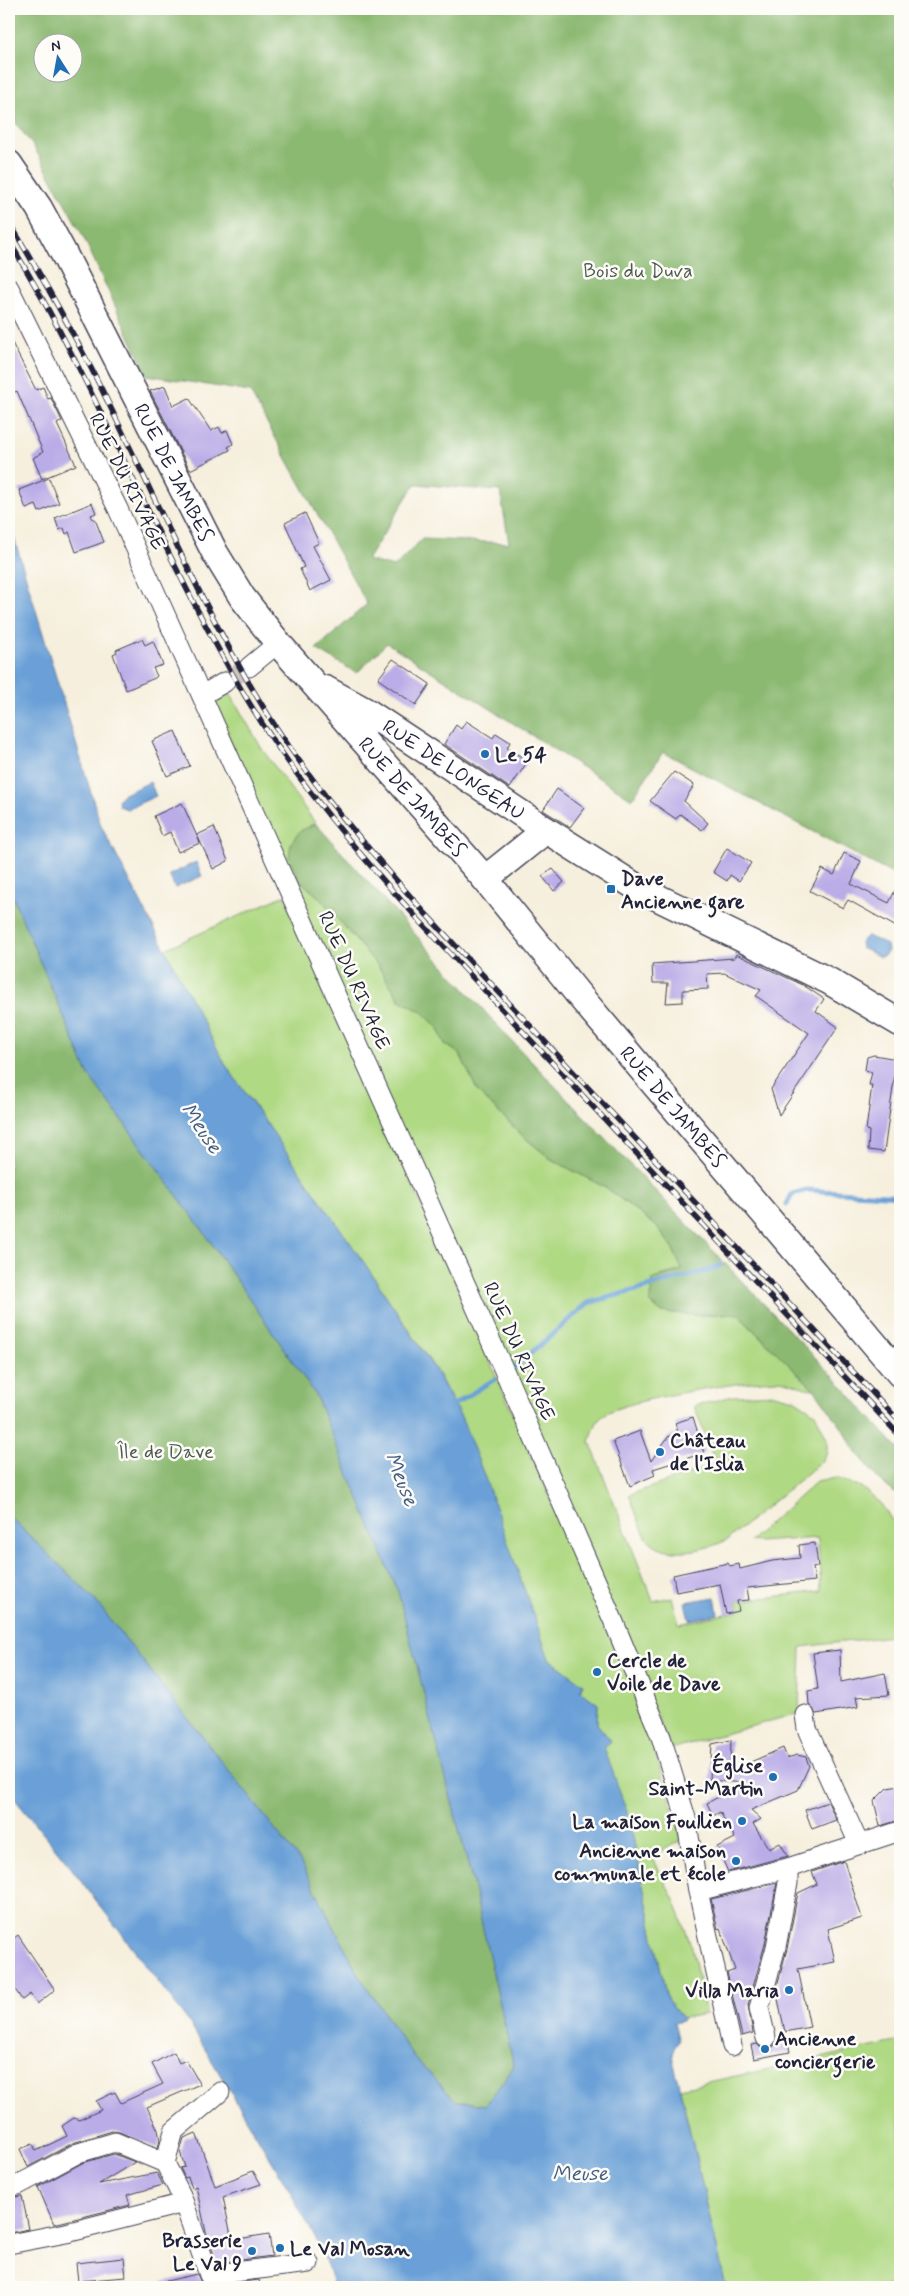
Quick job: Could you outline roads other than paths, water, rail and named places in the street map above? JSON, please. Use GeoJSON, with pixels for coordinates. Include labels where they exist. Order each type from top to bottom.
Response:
{"type":"FeatureCollection","features":[{"type":"Feature","properties":{"kind":"main road","name":"RUE DE JAMBES"},"geometry":{"type":"LineString","coordinates":[[9,164],[39,208],[66,256],[215,553],[242,597],[309,680],[485,879],[578,994],[900,1374]]}},
{"type":"Feature","properties":{"kind":"main road","name":"RUE DE LONGEAU"},"geometry":{"type":"LineString","coordinates":[[309,680],[369,713],[546,830],[638,888],[829,981],[900,1023]]}},
{"type":"Feature","properties":{"kind":"main road","name":"RUE DE LONGEAU"},"geometry":{"type":"LineString","coordinates":[[485,879],[546,830]]}},
{"type":"Feature","properties":{"kind":"street","name":"RUE DU RIVAGE"},"geometry":{"type":"LineString","coordinates":[[9,288],[118,509],[505,1373],[613,1620],[664,1745],[686,1818],[698,1891],[732,2046]]}},
{"type":"Feature","properties":{"kind":"street"},"geometry":{"type":"LineString","coordinates":[[249,666],[278,643]]}},
{"type":"Feature","properties":{"kind":"street"},"geometry":{"type":"LineString","coordinates":[[202,695],[225,682]]}},
{"type":"Feature","properties":{"kind":"street"},"geometry":{"type":"LineString","coordinates":[[805,1715],[807,1729],[858,1844]]}},
{"type":"Feature","properties":{"kind":"street"},"geometry":{"type":"LineString","coordinates":[[698,1891],[788,1868],[900,1831]]}},
{"type":"Feature","properties":{"kind":"street"},"geometry":{"type":"LineString","coordinates":[[766,2038],[759,2008],[776,1946],[788,1883],[788,1868]]}},
{"type":"Feature","properties":{"kind":"street"},"geometry":{"type":"LineString","coordinates":[[165,2164],[174,2131],[220,2092]]}},
{"type":"Feature","properties":{"kind":"street"},"geometry":{"type":"LineString","coordinates":[[9,2187],[18,2185],[78,2153],[115,2142],[165,2164],[184,2203],[209,2276],[309,2263]]}},
{"type":"Feature","properties":{"kind":"street"},"geometry":{"type":"LineString","coordinates":[[9,2244],[66,2233],[184,2203]]}},
{"type":"Feature","properties":{"kind":"water","name":"Meuse"},"geometry":{"type":"Polygon","coordinates":[[[9,521],[101,826],[225,1064],[365,1264],[437,1373],[462,1419],[484,1475],[549,1659],[583,1684],[580,1691],[598,1704],[597,1724],[611,1741],[604,1747],[629,1818],[667,1999],[683,2018],[682,2021],[674,2023],[679,2040],[672,2055],[726,2287],[334,2287],[321,2248],[285,2183],[188,2021],[72,1869],[9,1792],[9,1516],[94,1599],[300,1861],[359,1975],[413,2056],[456,2101],[486,2105],[514,2066],[473,1884],[398,1592],[315,1394],[201,1228],[88,1074],[9,888],[9,521]]]}},
{"type":"Feature","properties":{"kind":"water"},"geometry":{"type":"Polygon","coordinates":[[[150,782],[156,796],[127,809],[119,806],[118,800],[122,795],[150,782]]]}},
{"type":"Feature","properties":{"kind":"water"},"geometry":{"type":"Polygon","coordinates":[[[196,862],[202,876],[175,888],[169,875],[196,862]]]}},
{"type":"Feature","properties":{"kind":"water"},"geometry":{"type":"Polygon","coordinates":[[[867,936],[887,945],[888,951],[884,956],[880,957],[861,948],[860,942],[867,936]]]}},
{"type":"Feature","properties":{"kind":"water"},"geometry":{"type":"Polygon","coordinates":[[[715,1597],[718,1614],[689,1620],[685,1602],[715,1597]]]}},
{"type":"Feature","properties":{"kind":"waterway"},"geometry":{"type":"LineString","coordinates":[[787,1204],[792,1194],[807,1190],[900,1196]]}},
{"type":"Feature","properties":{"kind":"waterway"},"geometry":{"type":"LineString","coordinates":[[512,1370],[588,1303],[711,1270],[721,1265]]}},
{"type":"Feature","properties":{"kind":"waterway"},"geometry":{"type":"LineString","coordinates":[[450,1407],[495,1379]]}},
{"type":"Feature","properties":{"kind":"tunnel"},"geometry":{"type":"LineString","coordinates":[[225,682],[249,667]]}},
{"type":"Feature","properties":{"kind":"railway"},"geometry":{"type":"LineString","coordinates":[[9,222],[91,368],[215,623],[262,705],[318,787],[425,913],[900,1422]]}},
{"type":"Feature","properties":{"kind":"railway"},"geometry":{"type":"LineString","coordinates":[[9,241],[73,357],[220,652],[253,709],[290,765],[352,844],[418,919],[900,1436]]}},
{"type":"Feature","properties":{"kind":"place","name":"Le 54"},"geometry":{"type":"Point","coordinates":[485,754]}},
{"type":"Feature","properties":{"kind":"place","name":"Dave Ancienne gare"},"geometry":{"type":"Point","coordinates":[611,889]}},
{"type":"Feature","properties":{"kind":"place","name":"Château de l'Islia"},"geometry":{"type":"Point","coordinates":[660,1452]}},
{"type":"Feature","properties":{"kind":"place","name":"Cercle de Voile de Dave"},"geometry":{"type":"Point","coordinates":[597,1672]}},
{"type":"Feature","properties":{"kind":"place","name":"Église Saint-Martin"},"geometry":{"type":"Point","coordinates":[773,1777]}},
{"type":"Feature","properties":{"kind":"place","name":"La maison Foullien"},"geometry":{"type":"Point","coordinates":[742,1821]}},
{"type":"Feature","properties":{"kind":"place","name":"Ancienne maison communale et école"},"geometry":{"type":"Point","coordinates":[736,1861]}},
{"type":"Feature","properties":{"kind":"place","name":"Villa Maria"},"geometry":{"type":"Point","coordinates":[789,1990]}},
{"type":"Feature","properties":{"kind":"place","name":"Ancienne conciergerie"},"geometry":{"type":"Point","coordinates":[765,2049]}},
{"type":"Feature","properties":{"kind":"place","name":"Le Val Mosan"},"geometry":{"type":"Point","coordinates":[280,2248]}},
{"type":"Feature","properties":{"kind":"place","name":"Brasserie Le Val 9"},"geometry":{"type":"Point","coordinates":[252,2251]}},
{"type":"Feature","properties":{"kind":"park label","name":"Bois du Duva"},"geometry":{"type":"Point","coordinates":[638,270]}},
{"type":"Feature","properties":{"kind":"park label","name":"Île de Dave"},"geometry":{"type":"Point","coordinates":[165,1451]}}]}
